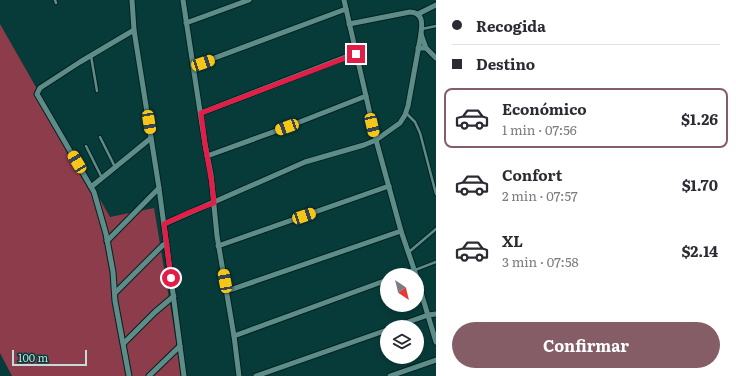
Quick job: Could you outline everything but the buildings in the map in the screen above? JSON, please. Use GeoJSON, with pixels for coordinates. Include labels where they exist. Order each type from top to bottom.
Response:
{"type":"FeatureCollection","features":[{"type":"Feature","properties":{"kind":"street"},"geometry":{"type":"LineString","coordinates":[[132,0],[134,30],[159,188],[184,376]]}},
{"type":"Feature","properties":{"kind":"street"},"geometry":{"type":"LineString","coordinates":[[183,0],[207,156],[212,179],[218,246],[234,336],[239,376]]}},
{"type":"Feature","properties":{"kind":"street"},"geometry":{"type":"LineString","coordinates":[[186,23],[249,0]]}},
{"type":"Feature","properties":{"kind":"street"},"geometry":{"type":"LineString","coordinates":[[344,0],[376,140],[413,268]]}},
{"type":"Feature","properties":{"kind":"street"},"geometry":{"type":"LineString","coordinates":[[349,24],[410,12],[418,14],[436,5]]}},
{"type":"Feature","properties":{"kind":"street"},"geometry":{"type":"LineString","coordinates":[[193,66],[346,9]]}},
{"type":"Feature","properties":{"kind":"street"},"geometry":{"type":"LineString","coordinates":[[164,224],[214,203],[236,191],[305,162],[364,145],[376,140],[397,126],[406,113],[421,32],[422,22],[421,17],[418,14]]}},
{"type":"Feature","properties":{"kind":"street"},"geometry":{"type":"LineString","coordinates":[[129,376],[115,293],[113,272],[102,218],[91,187],[37,94],[40,88],[134,30]]}},
{"type":"Feature","properties":{"kind":"street"},"geometry":{"type":"LineString","coordinates":[[421,32],[426,48],[436,58]]}},
{"type":"Feature","properties":{"kind":"street"},"geometry":{"type":"LineString","coordinates":[[418,48],[426,48]]}},
{"type":"Feature","properties":{"kind":"street"},"geometry":{"type":"LineString","coordinates":[[201,113],[356,54]]}},
{"type":"Feature","properties":{"kind":"street"},"geometry":{"type":"LineString","coordinates":[[207,156],[366,96]]}},
{"type":"Feature","properties":{"kind":"street"},"geometry":{"type":"LineString","coordinates":[[91,187],[151,138]]}},
{"type":"Feature","properties":{"kind":"street"},"geometry":{"type":"LineString","coordinates":[[218,246],[389,186]]}},
{"type":"Feature","properties":{"kind":"street"},"geometry":{"type":"LineString","coordinates":[[107,241],[159,188]]}},
{"type":"Feature","properties":{"kind":"street"},"geometry":{"type":"LineString","coordinates":[[226,291],[401,230]]}},
{"type":"Feature","properties":{"kind":"street"},"geometry":{"type":"LineString","coordinates":[[115,293],[163,245],[167,244]]}},
{"type":"Feature","properties":{"kind":"street"},"geometry":{"type":"LineString","coordinates":[[234,336],[380,283]]}},
{"type":"Feature","properties":{"kind":"street"},"geometry":{"type":"LineString","coordinates":[[124,343],[155,312],[174,296]]}},
{"type":"Feature","properties":{"kind":"street"},"geometry":{"type":"LineString","coordinates":[[424,302],[436,342]]}},
{"type":"Feature","properties":{"kind":"street"},"geometry":{"type":"LineString","coordinates":[[414,320],[436,314]]}},
{"type":"Feature","properties":{"kind":"street"},"geometry":{"type":"LineString","coordinates":[[256,376],[380,332]]}},
{"type":"Feature","properties":{"kind":"street"},"geometry":{"type":"LineString","coordinates":[[149,376],[180,346]]}},
{"type":"Feature","properties":{"kind":"street"},"geometry":{"type":"LineString","coordinates":[[390,376],[436,360]]}},
{"type":"Feature","properties":{"kind":"lane"},"geometry":{"type":"LineString","coordinates":[[421,32],[436,26]]}},
{"type":"Feature","properties":{"kind":"lane"},"geometry":{"type":"LineString","coordinates":[[91,56],[97,91]]}},
{"type":"Feature","properties":{"kind":"lane"},"geometry":{"type":"LineString","coordinates":[[406,113],[413,119],[420,133],[436,194]]}},
{"type":"Feature","properties":{"kind":"lane"},"geometry":{"type":"LineString","coordinates":[[100,137],[115,167]]}},
{"type":"Feature","properties":{"kind":"lane"},"geometry":{"type":"LineString","coordinates":[[86,146],[102,178]]}},
{"type":"Feature","properties":{"kind":"lane"},"geometry":{"type":"LineString","coordinates":[[408,254],[436,229]]}},
{"type":"Feature","properties":{"kind":"lane"},"geometry":{"type":"LineString","coordinates":[[424,268],[436,262]]}},
{"type":"Feature","properties":{"kind":"shaded area"},"geometry":{"type":"Polygon","coordinates":[[[0,24],[110,217],[154,208],[182,376],[12,376],[0,353],[0,24]]]}},
{"type":"Feature","properties":{"kind":"route"},"geometry":{"type":"LineString","coordinates":[[171,278],[164,224],[214,203],[201,113],[356,54]]}}]}
